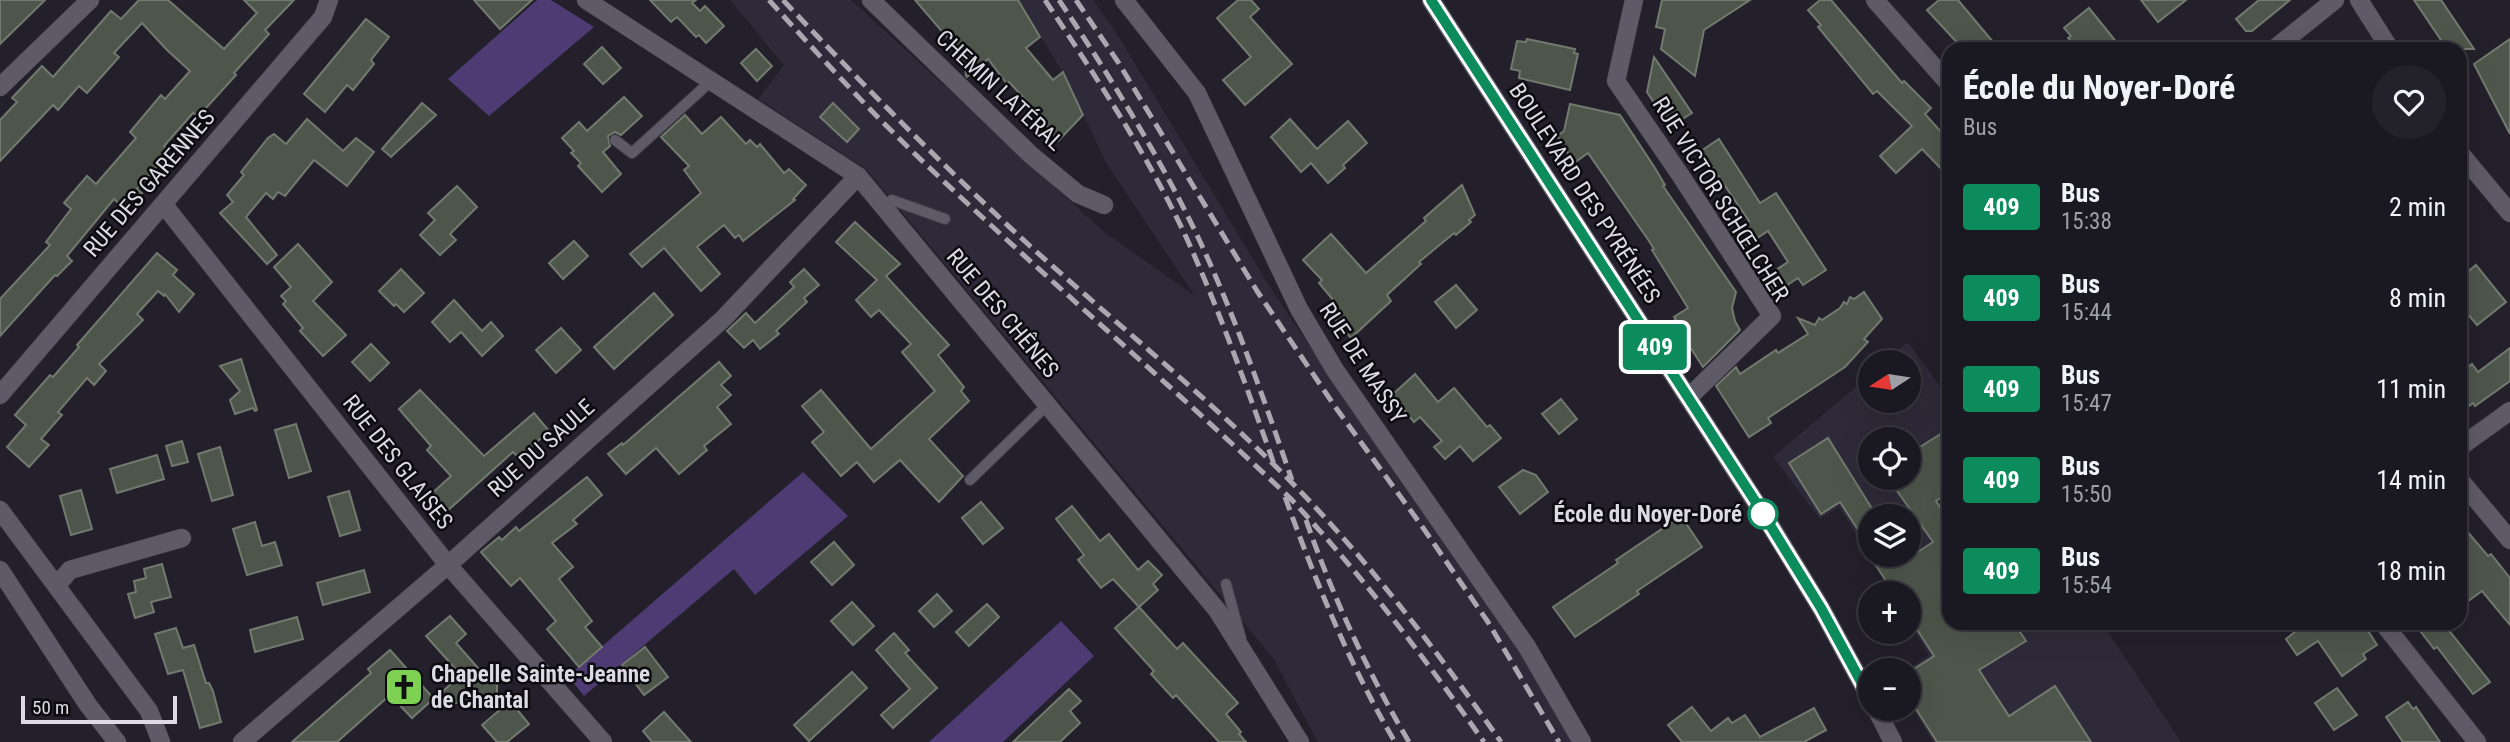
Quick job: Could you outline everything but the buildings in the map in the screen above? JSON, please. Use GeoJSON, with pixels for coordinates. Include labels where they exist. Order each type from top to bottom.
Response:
{"type":"FeatureCollection","features":[{"type":"Feature","properties":{"kind":"street"},"geometry":{"type":"LineString","coordinates":[[0,87],[90,0]]}},
{"type":"Feature","properties":{"kind":"street","name":"RUE DES GARENNES"},"geometry":{"type":"LineString","coordinates":[[0,395],[323,18],[329,0]]}},
{"type":"Feature","properties":{"kind":"street","name":"RUE DES CHÊNES"},"geometry":{"type":"LineString","coordinates":[[586,0],[858,176],[1217,610],[1300,742]]}},
{"type":"Feature","properties":{"kind":"street","name":"CHEMIN LATÉRAL"},"geometry":{"type":"LineString","coordinates":[[871,0],[1031,155],[1078,194],[1104,205]]}},
{"type":"Feature","properties":{"kind":"street","name":"RUE DE MASSY"},"geometry":{"type":"LineString","coordinates":[[1124,0],[1198,93],[1299,309],[1335,370],[1527,647],[1582,742]]}},
{"type":"Feature","properties":{"kind":"street","name":"BOULEVARD DES PYRÉNÉES"},"geometry":{"type":"LineString","coordinates":[[1432,0],[1821,608],[1858,676]]}},
{"type":"Feature","properties":{"kind":"street","name":"RUE VICTOR SCHŒLCHER"},"geometry":{"type":"LineString","coordinates":[[1634,0],[1616,81],[1772,316],[1688,398]]}},
{"type":"Feature","properties":{"kind":"street"},"geometry":{"type":"LineString","coordinates":[[1875,0],[1942,76]]}},
{"type":"Feature","properties":{"kind":"street"},"geometry":{"type":"LineString","coordinates":[[2283,42],[2335,0]]}},
{"type":"Feature","properties":{"kind":"street"},"geometry":{"type":"LineString","coordinates":[[2359,0],[2386,42]]}},
{"type":"Feature","properties":{"kind":"street"},"geometry":{"type":"LineString","coordinates":[[2467,161],[2510,213]]}},
{"type":"Feature","properties":{"kind":"street","name":"RUE DU SAULE"},"geometry":{"type":"LineString","coordinates":[[242,742],[448,565],[723,319],[858,176]]}},
{"type":"Feature","properties":{"kind":"street","name":"RUE DES GLAISES"},"geometry":{"type":"LineString","coordinates":[[164,205],[448,565],[603,742]]}},
{"type":"Feature","properties":{"kind":"street"},"geometry":{"type":"LineString","coordinates":[[2467,442],[2510,411]]}},
{"type":"Feature","properties":{"kind":"street"},"geometry":{"type":"LineString","coordinates":[[2467,488],[2510,540]]}},
{"type":"Feature","properties":{"kind":"street"},"geometry":{"type":"LineString","coordinates":[[0,510],[149,712],[161,742]]}},
{"type":"Feature","properties":{"kind":"street"},"geometry":{"type":"LineString","coordinates":[[0,528],[33,557]]}},
{"type":"Feature","properties":{"kind":"street"},"geometry":{"type":"LineString","coordinates":[[57,585],[71,570],[183,538]]}},
{"type":"Feature","properties":{"kind":"street"},"geometry":{"type":"LineString","coordinates":[[0,570],[88,705],[117,742]]}},
{"type":"Feature","properties":{"kind":"street"},"geometry":{"type":"LineString","coordinates":[[2389,630],[2477,742]]}},
{"type":"Feature","properties":{"kind":"street"},"geometry":{"type":"LineString","coordinates":[[1882,721],[1893,742]]}},
{"type":"Feature","properties":{"kind":"lane"},"geometry":{"type":"LineString","coordinates":[[615,140],[632,153],[711,81]]}},
{"type":"Feature","properties":{"kind":"lane"},"geometry":{"type":"LineString","coordinates":[[883,207],[892,200],[945,219]]}},
{"type":"Feature","properties":{"kind":"lane"},"geometry":{"type":"LineString","coordinates":[[970,480],[1047,404]]}},
{"type":"Feature","properties":{"kind":"lane"},"geometry":{"type":"LineString","coordinates":[[1226,584],[1244,653]]}},
{"type":"Feature","properties":{"kind":"shaded area"},"geometry":{"type":"Polygon","coordinates":[[[537,0],[551,0],[594,27],[489,116],[448,79],[537,0]]]}},
{"type":"Feature","properties":{"kind":"shaded area"},"geometry":{"type":"Polygon","coordinates":[[[730,0],[851,0],[1103,231],[1195,296],[1105,161],[1067,79],[1018,0],[1093,0],[1117,34],[1268,284],[1329,375],[1478,582],[1574,742],[1318,742],[1273,658],[866,169],[758,99],[784,65],[730,0]]]}},
{"type":"Feature","properties":{"kind":"shaded area"},"geometry":{"type":"Polygon","coordinates":[[[1908,342],[1914,350],[1899,350],[1908,342]]]}},
{"type":"Feature","properties":{"kind":"shaded area"},"geometry":{"type":"Polygon","coordinates":[[[1922,361],[1942,389],[1942,630],[2107,630],[2181,742],[1933,742],[1920,721],[1921,660],[1929,655],[1921,642],[1921,581],[1885,581],[1876,567],[1921,567],[1921,504],[1858,504],[1858,538],[1839,507],[1820,519],[1773,457],[1858,385],[1858,413],[1922,413],[1922,361]]]}},
{"type":"Feature","properties":{"kind":"shaded area"},"geometry":{"type":"Polygon","coordinates":[[[803,472],[848,516],[755,595],[734,569],[584,696],[568,676],[803,472]]]}},
{"type":"Feature","properties":{"kind":"shaded area"},"geometry":{"type":"Polygon","coordinates":[[[1061,621],[1094,656],[1003,742],[929,742],[1061,621]]]}},
{"type":"Feature","properties":{"kind":"railway"},"geometry":{"type":"LineString","coordinates":[[769,0],[915,154],[1290,498],[1342,556],[1391,617],[1484,742]]}},
{"type":"Feature","properties":{"kind":"railway"},"geometry":{"type":"LineString","coordinates":[[783,0],[904,125],[998,216],[1201,397],[1300,491],[1354,550],[1405,613],[1501,742]]}},
{"type":"Feature","properties":{"kind":"railway"},"geometry":{"type":"LineString","coordinates":[[1045,0],[1120,117],[1172,208],[1222,322],[1274,464]]}},
{"type":"Feature","properties":{"kind":"railway"},"geometry":{"type":"LineString","coordinates":[[1059,0],[1132,114],[1196,233],[1235,324],[1292,480]]}},
{"type":"Feature","properties":{"kind":"railway"},"geometry":{"type":"LineString","coordinates":[[1076,0],[1118,62],[1257,291],[1336,408],[1488,622],[1559,742]]}},
{"type":"Feature","properties":{"kind":"railway"},"geometry":{"type":"LineString","coordinates":[[1285,497],[1334,622],[1395,742]]}},
{"type":"Feature","properties":{"kind":"railway"},"geometry":{"type":"LineString","coordinates":[[1306,520],[1352,633],[1409,742]]}},
{"type":"Feature","properties":{"kind":"bus line","name":"409"},"geometry":{"type":"LineString","coordinates":[[1431,0],[1757,504],[1821,608],[1858,676]]}},
{"type":"Feature","properties":{"kind":"place","name":"École du Noyer-Doré"},"geometry":{"type":"Point","coordinates":[1763,514]}},
{"type":"Feature","properties":{"kind":"place","name":"Chapelle Sainte-Jeanne de Chantal"},"geometry":{"type":"Point","coordinates":[404,687]}}]}
